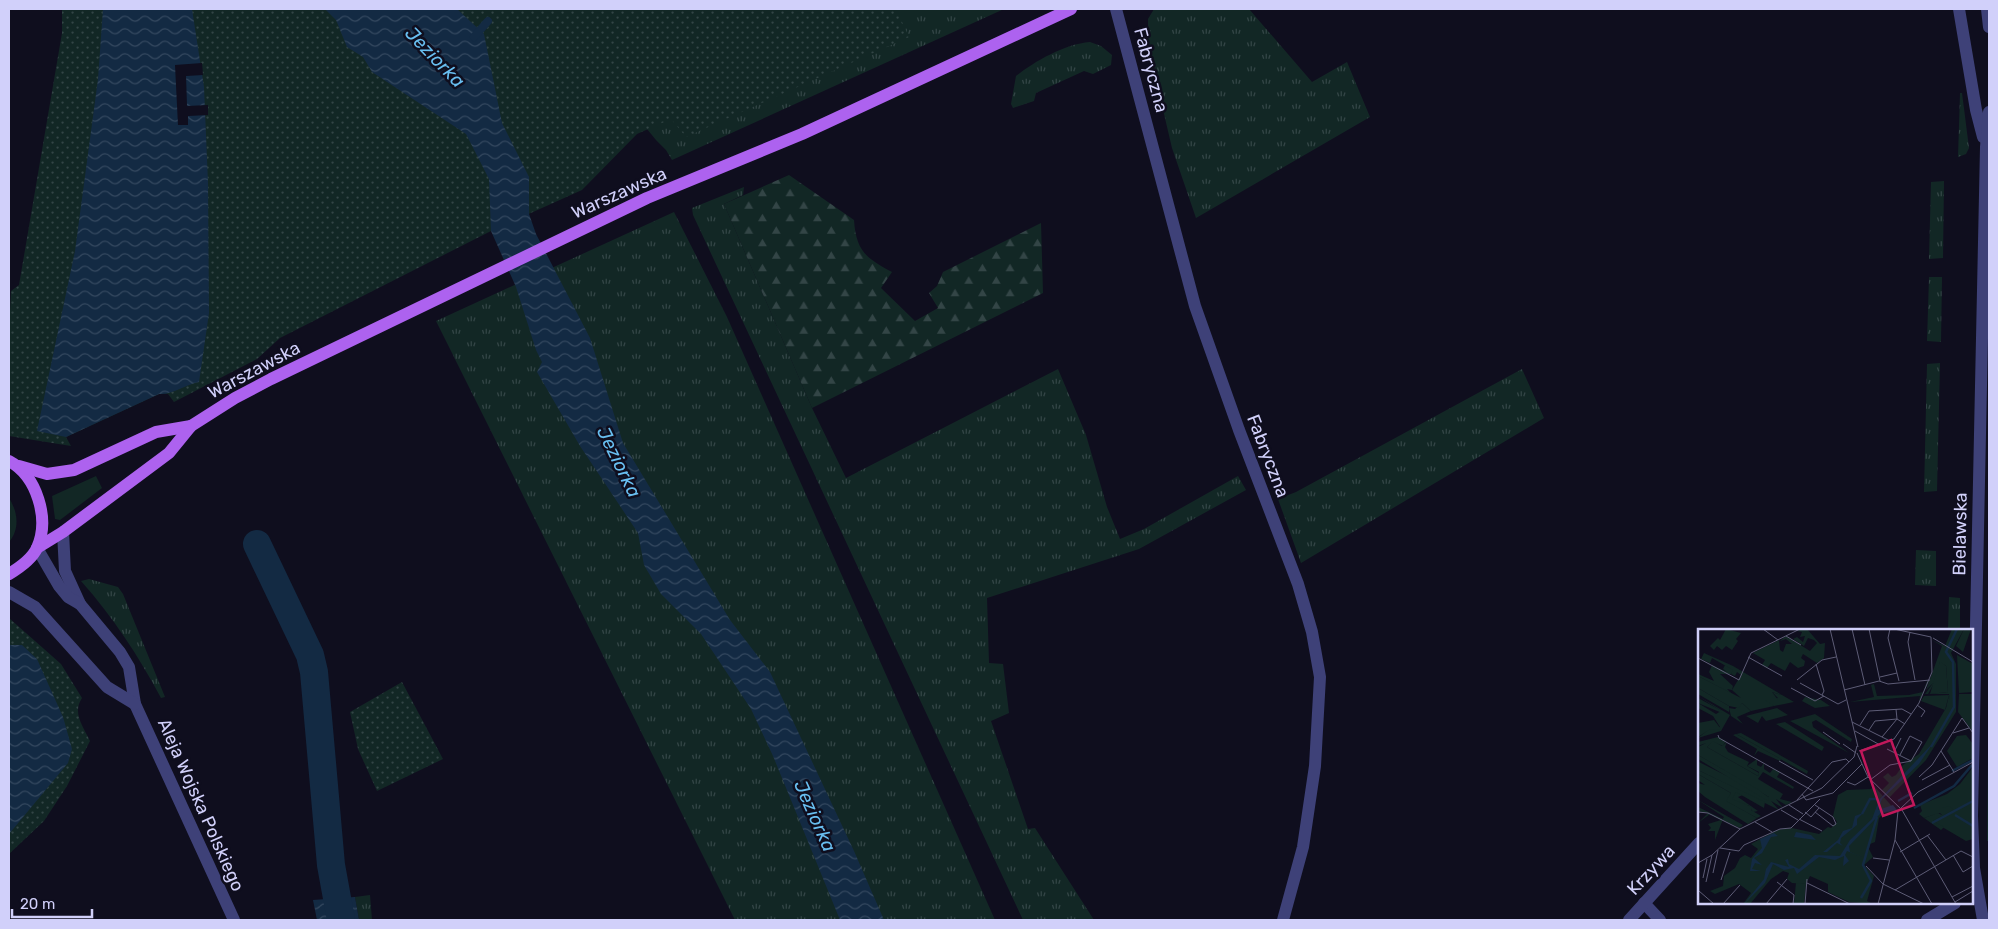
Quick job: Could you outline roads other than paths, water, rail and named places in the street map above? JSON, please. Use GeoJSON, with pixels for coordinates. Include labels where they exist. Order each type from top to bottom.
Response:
{"type":"FeatureCollection","features":[{"type":"Feature","properties":{"kind":"main road","name":"Warszawska"},"geometry":{"type":"LineString","coordinates":[[9,574],[21,566],[37,548],[63,532],[169,453],[191,426],[264,382],[647,198],[802,134],[1069,9]]}},
{"type":"Feature","properties":{"kind":"main road","name":"Warszawska"},"geometry":{"type":"LineString","coordinates":[[14,464],[47,474],[74,470],[156,432],[191,426]]}},
{"type":"Feature","properties":{"kind":"main road"},"geometry":{"type":"LineString","coordinates":[[14,464],[40,505],[42,532],[37,548]]}},
{"type":"Feature","properties":{"kind":"street","name":"Fabryczna"},"geometry":{"type":"LineString","coordinates":[[1116,9],[1195,306],[1239,430],[1298,584],[1312,632],[1320,677],[1316,766],[1303,847],[1282,920]]}},
{"type":"Feature","properties":{"kind":"street","name":"Bielawska"},"geometry":{"type":"LineString","coordinates":[[1959,9],[1976,110],[1986,147]]}},
{"type":"Feature","properties":{"kind":"street"},"geometry":{"type":"LineString","coordinates":[[1987,9],[1989,27]]}},
{"type":"Feature","properties":{"kind":"street","name":"Bielawska"},"geometry":{"type":"LineString","coordinates":[[1973,811],[1983,583],[1986,147],[1989,112]]}},
{"type":"Feature","properties":{"kind":"street","name":"Aleja Wojska Polskiego"},"geometry":{"type":"LineString","coordinates":[[63,532],[65,570],[80,604],[120,652],[129,667],[135,704],[234,920]]}},
{"type":"Feature","properties":{"kind":"street","name":"Aleja Wojska Polskiego"},"geometry":{"type":"LineString","coordinates":[[37,548],[52,577],[68,597],[80,604]]}},
{"type":"Feature","properties":{"kind":"street"},"geometry":{"type":"LineString","coordinates":[[9,592],[35,607],[107,687],[135,704]]}},
{"type":"Feature","properties":{"kind":"street","name":"Krzywa"},"geometry":{"type":"LineString","coordinates":[[1628,920],[1698,844]]}},
{"type":"Feature","properties":{"kind":"street","name":"Bielawska"},"geometry":{"type":"LineString","coordinates":[[1973,855],[1975,898],[1983,920]]}},
{"type":"Feature","properties":{"kind":"street"},"geometry":{"type":"LineString","coordinates":[[1644,903],[1660,920]]}},
{"type":"Feature","properties":{"kind":"street"},"geometry":{"type":"LineString","coordinates":[[1927,920],[1953,904]]}},
{"type":"Feature","properties":{"kind":"water"},"geometry":{"type":"Polygon","coordinates":[[[103,9],[192,9],[204,87],[208,183],[209,313],[199,382],[169,393],[159,394],[66,437],[37,431],[75,251],[98,79],[103,9]]]}},
{"type":"Feature","properties":{"kind":"water","name":"Jeziorka"},"geometry":{"type":"Polygon","coordinates":[[[325,9],[457,9],[484,34],[502,123],[529,177],[529,214],[536,234],[590,338],[623,443],[730,620],[770,672],[854,851],[884,920],[840,920],[773,756],[751,709],[701,634],[661,594],[644,565],[638,533],[580,446],[537,372],[542,362],[536,350],[516,287],[491,231],[489,179],[466,134],[372,72],[363,57],[347,47],[336,20],[325,9]]]}},
{"type":"Feature","properties":{"kind":"water"},"geometry":{"type":"Polygon","coordinates":[[[9,645],[22,645],[37,659],[63,717],[72,749],[68,763],[9,834],[9,645]]]}},
{"type":"Feature","properties":{"kind":"water"},"geometry":{"type":"Polygon","coordinates":[[[355,897],[359,920],[317,920],[313,900],[355,897]]]}},
{"type":"Feature","properties":{"kind":"waterway"},"geometry":{"type":"LineString","coordinates":[[474,37],[488,21]]}},
{"type":"Feature","properties":{"kind":"waterway"},"geometry":{"type":"LineString","coordinates":[[257,544],[310,655],[314,672],[331,865],[341,920]]}}]}
